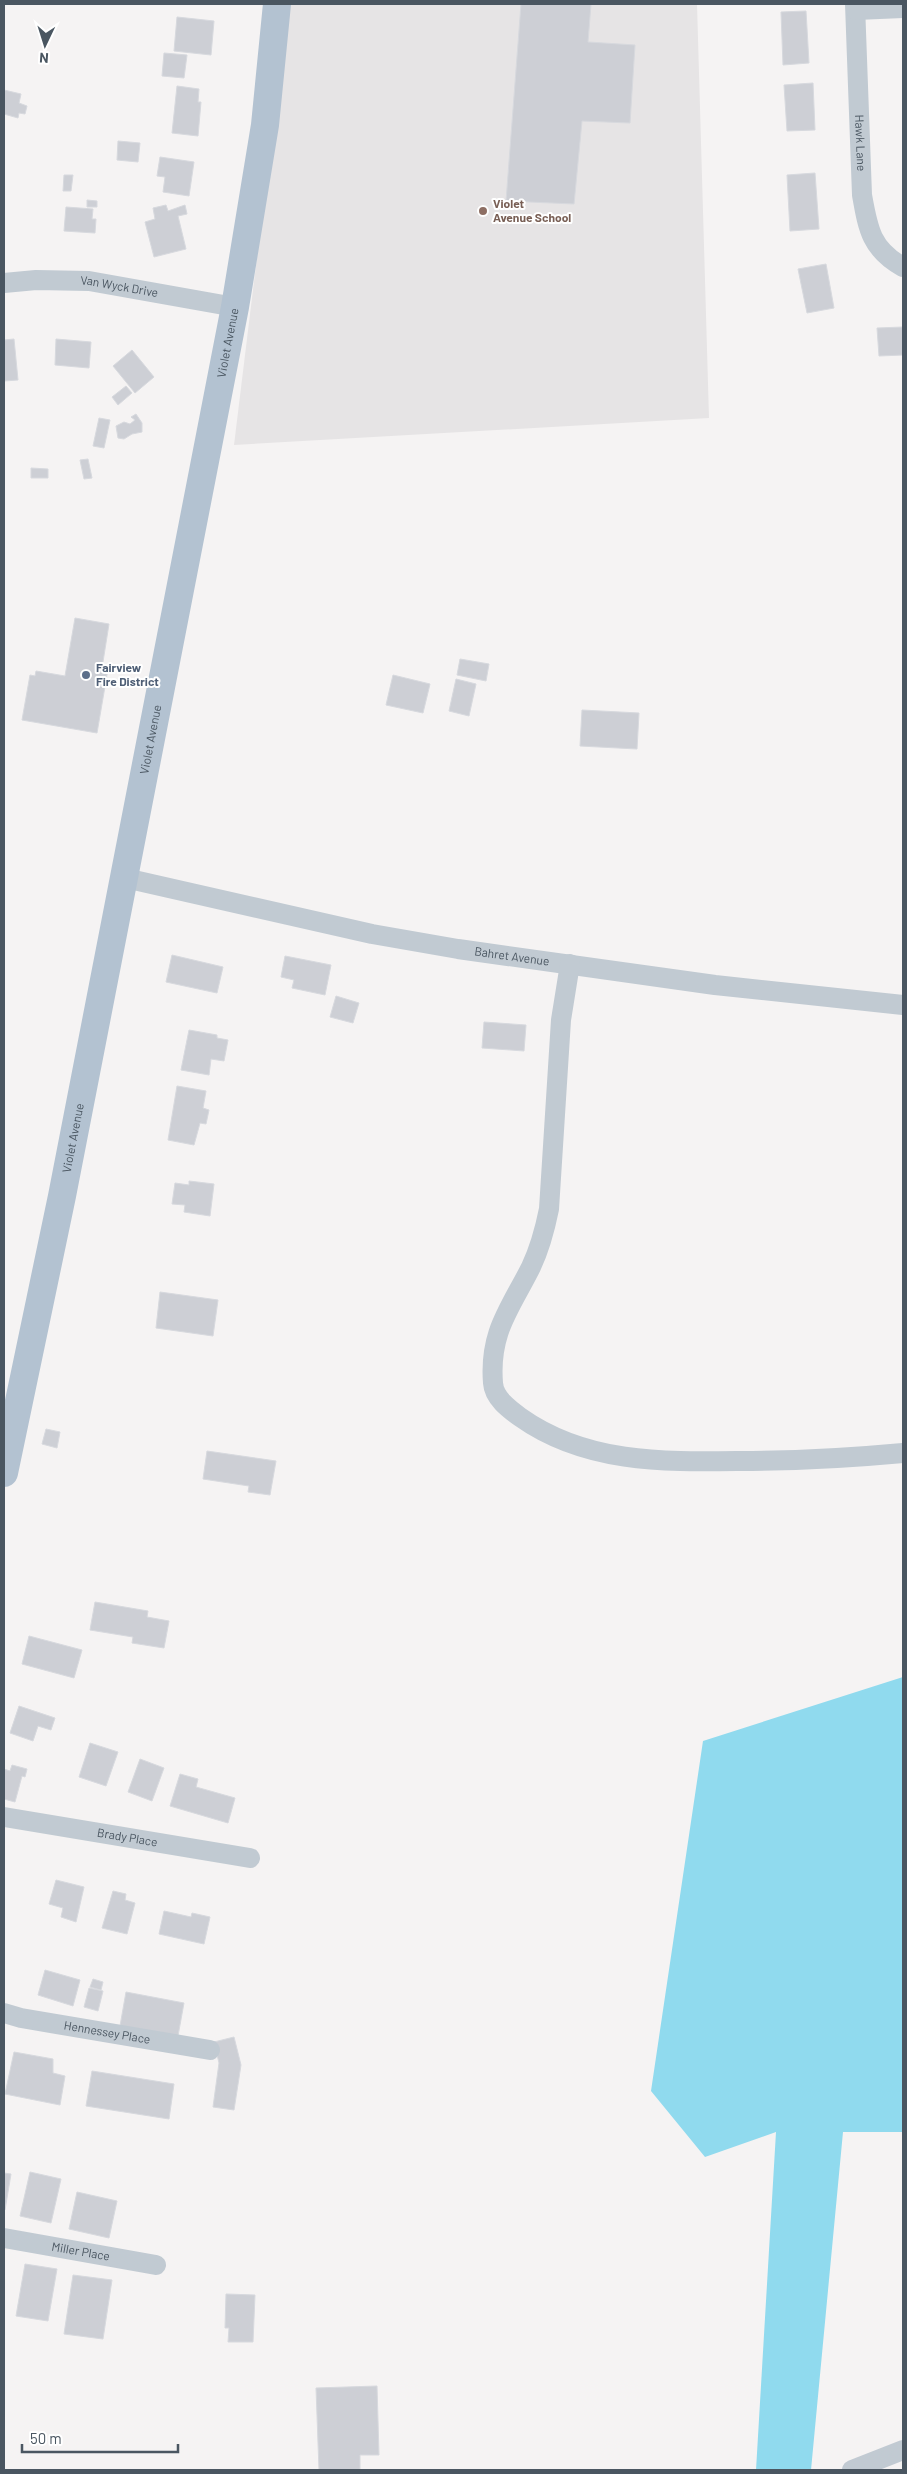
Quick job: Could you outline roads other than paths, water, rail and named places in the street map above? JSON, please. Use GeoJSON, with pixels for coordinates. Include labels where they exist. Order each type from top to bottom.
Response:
{"type":"FeatureCollection","features":[{"type":"Feature","properties":{"kind":"main road","name":"Violet Avenue"},"geometry":{"type":"LineString","coordinates":[[4,1473],[125,878],[235,307],[265,124],[277,4]]}},
{"type":"Feature","properties":{"kind":"street"},"geometry":{"type":"LineString","coordinates":[[855,7],[903,8]]}},
{"type":"Feature","properties":{"kind":"street","name":"Hawk Lane"},"geometry":{"type":"LineString","coordinates":[[855,7],[862,195],[867,224],[876,245],[888,259],[903,267]]}},
{"type":"Feature","properties":{"kind":"street","name":"Van Wyck Drive"},"geometry":{"type":"LineString","coordinates":[[4,284],[36,280],[89,281],[235,307]]}},
{"type":"Feature","properties":{"kind":"street","name":"Bahret Avenue"},"geometry":{"type":"LineString","coordinates":[[125,878],[372,934],[458,949],[715,985],[903,1005]]}},
{"type":"Feature","properties":{"kind":"street"},"geometry":{"type":"LineString","coordinates":[[570,964],[561,1020],[549,1210],[543,1237],[534,1259],[501,1320],[493,1350],[493,1384],[496,1393],[507,1407],[526,1421],[563,1441],[610,1456],[662,1462],[834,1460],[903,1453]]}},
{"type":"Feature","properties":{"kind":"street","name":"Brady Place"},"geometry":{"type":"LineString","coordinates":[[4,1817],[250,1858]]}},
{"type":"Feature","properties":{"kind":"street","name":"Hennessey Place"},"geometry":{"type":"LineString","coordinates":[[4,2013],[21,2018],[210,2050]]}},
{"type":"Feature","properties":{"kind":"street","name":"Miller Place"},"geometry":{"type":"LineString","coordinates":[[4,2238],[156,2266]]}},
{"type":"Feature","properties":{"kind":"street"},"geometry":{"type":"LineString","coordinates":[[852,2470],[903,2450]]}},
{"type":"Feature","properties":{"kind":"water"},"geometry":{"type":"Polygon","coordinates":[[[903,1677],[903,2132],[843,2132],[811,2470],[756,2470],[776,2132],[705,2157],[651,2091],[703,1741],[903,1677]]]}},
{"type":"Feature","properties":{"kind":"place","name":"Violet Avenue School"},"geometry":{"type":"Point","coordinates":[483,211]}},
{"type":"Feature","properties":{"kind":"place","name":"Fairview Fire District"},"geometry":{"type":"Point","coordinates":[86,675]}}]}
